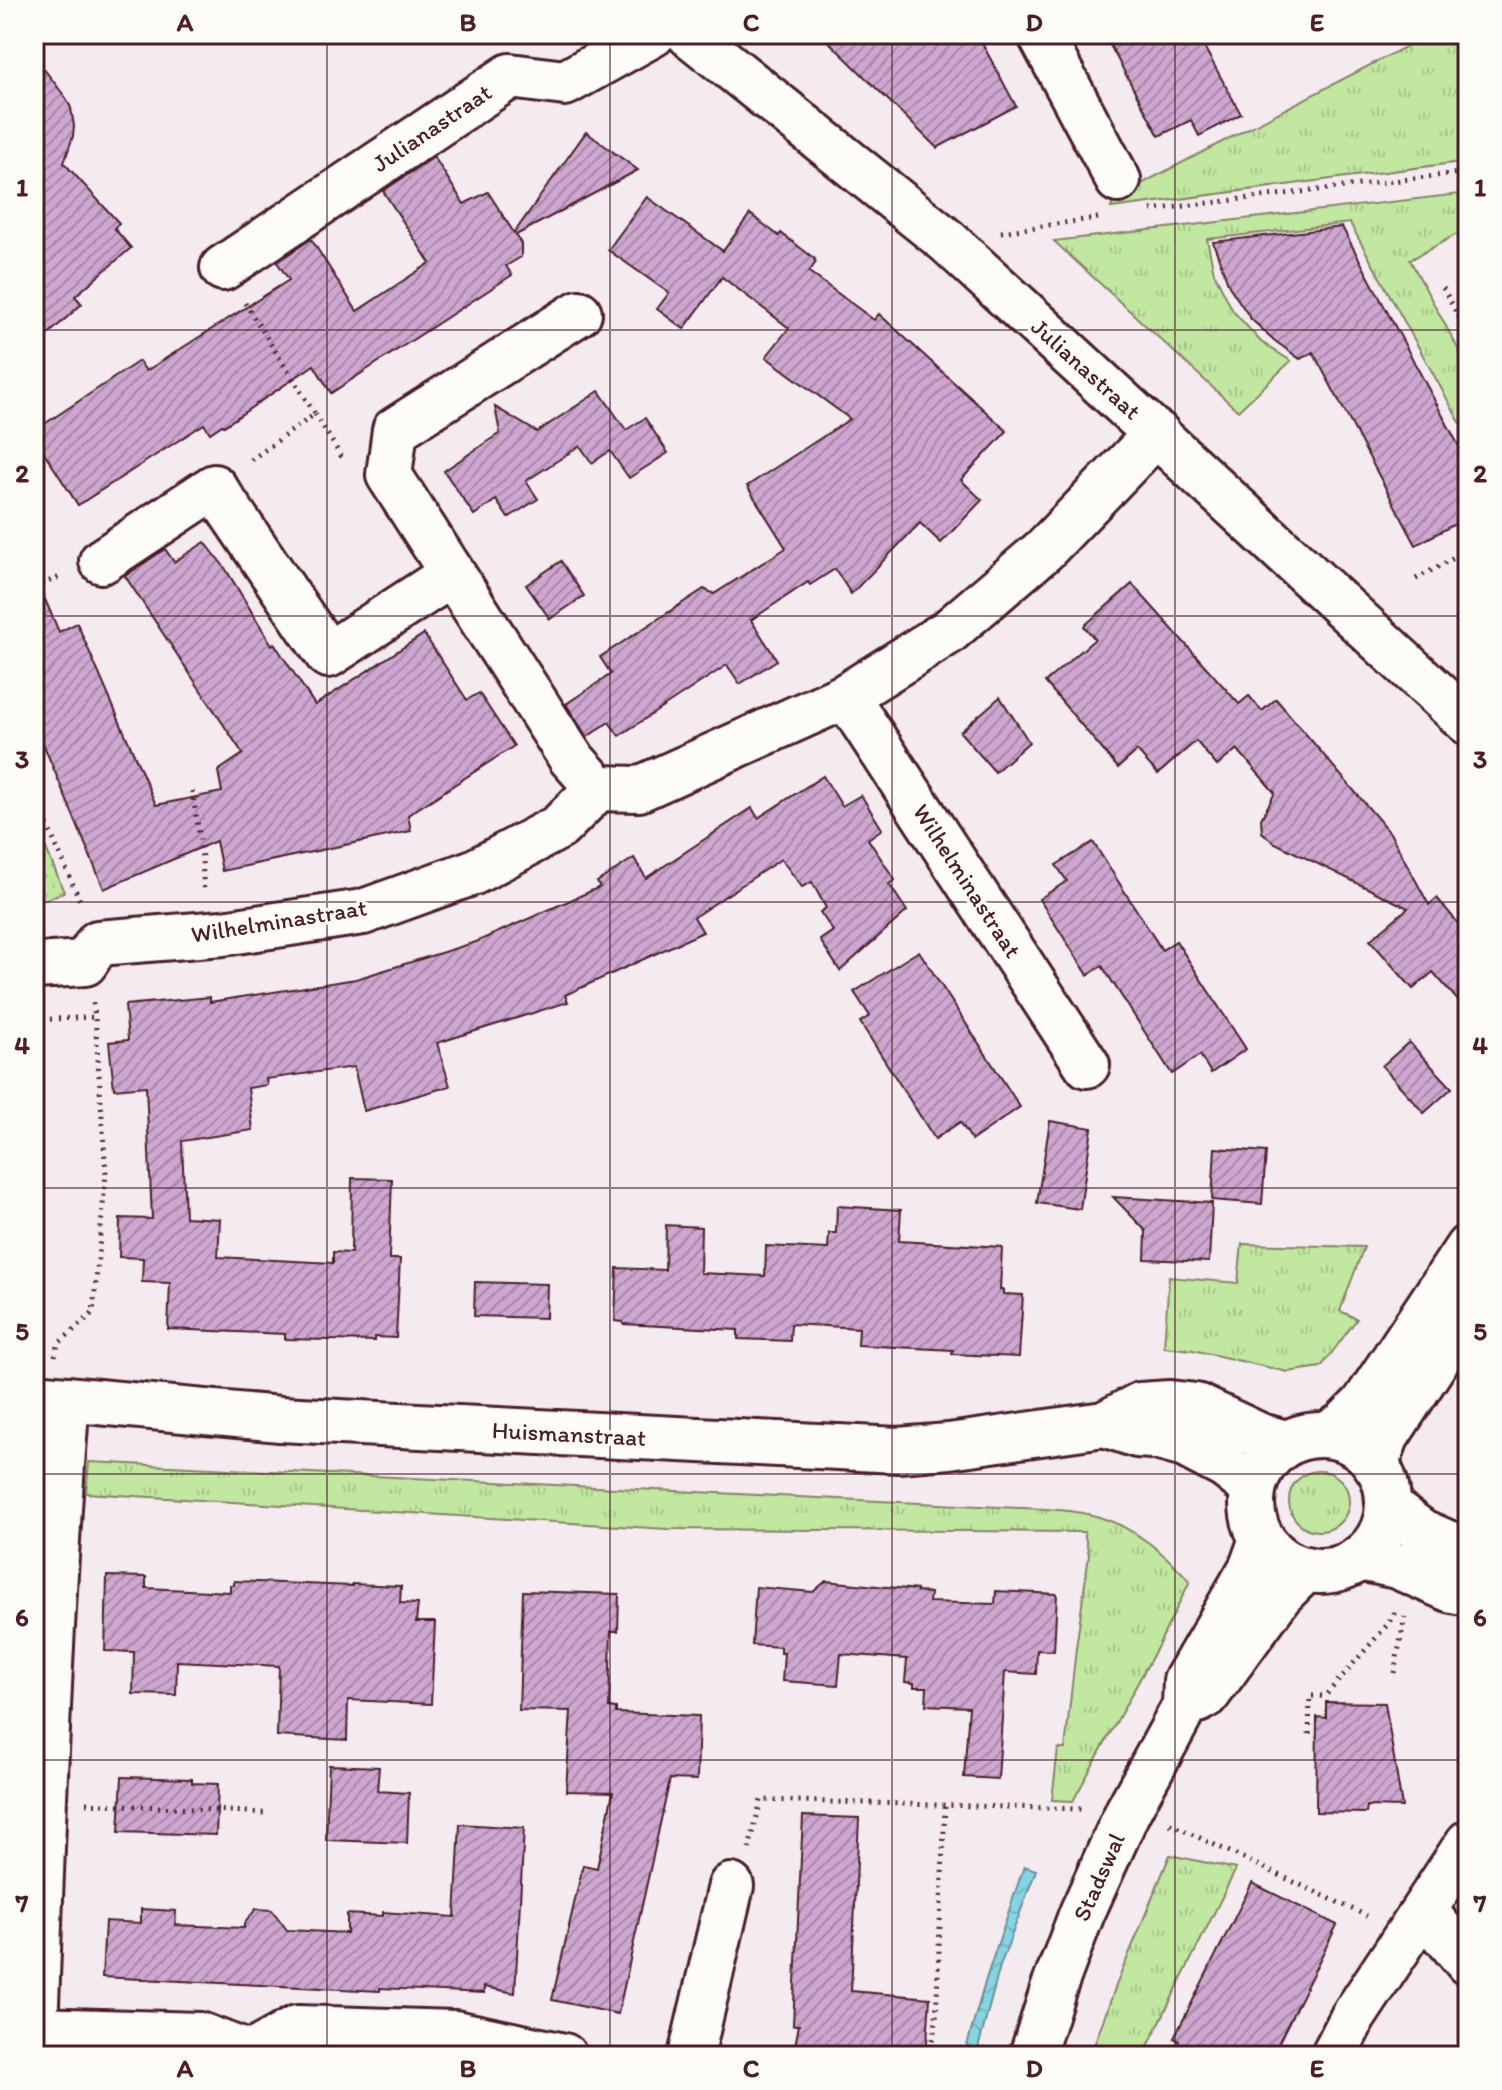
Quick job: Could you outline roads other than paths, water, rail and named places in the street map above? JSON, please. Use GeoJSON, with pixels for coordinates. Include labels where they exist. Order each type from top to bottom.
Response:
{"type":"FeatureCollection","features":[{"type":"Feature","properties":{"kind":"street","name":"Julianastraat"},"geometry":{"type":"LineString","coordinates":[[223,268],[510,76],[565,83],[653,34]]}},
{"type":"Feature","properties":{"kind":"street","name":"Julianastraat"},"geometry":{"type":"LineString","coordinates":[[689,34],[947,241],[1468,722]]}},
{"type":"Feature","properties":{"kind":"street"},"geometry":{"type":"LineString","coordinates":[[1040,34],[1110,198]]}},
{"type":"Feature","properties":{"kind":"street"},"geometry":{"type":"LineString","coordinates":[[579,313],[395,430],[389,475],[571,758],[598,788],[639,789],[846,696],[948,632],[1044,550],[1157,433]]}},
{"type":"Feature","properties":{"kind":"street"},"geometry":{"type":"LineString","coordinates":[[102,561],[214,487],[328,655],[452,574]]}},
{"type":"Feature","properties":{"kind":"street","name":"Wilhelminastraat"},"geometry":{"type":"LineString","coordinates":[[846,696],[1087,1065]]}},
{"type":"Feature","properties":{"kind":"street","name":"Wilhelminastraat"},"geometry":{"type":"LineString","coordinates":[[34,966],[206,934],[363,912],[474,872],[559,827],[598,788]]}},
{"type":"Feature","properties":{"kind":"street"},"geometry":{"type":"LineString","coordinates":[[1306,1439],[1347,1440],[1371,1457],[1386,1486],[1388,1507],[1384,1527],[1374,1544],[1360,1558],[1334,1570],[1316,1571],[1297,1567],[1267,1546],[1252,1514],[1253,1488],[1258,1472],[1267,1459],[1306,1439],[1344,1424],[1364,1404],[1468,1247]]}},
{"type":"Feature","properties":{"kind":"street"},"geometry":{"type":"LineString","coordinates":[[1376,1465],[1386,1437],[1468,1312]]}},
{"type":"Feature","properties":{"kind":"street"},"geometry":{"type":"LineString","coordinates":[[48,1397],[58,1533],[34,2030],[200,2035],[250,2055],[297,2028],[455,2033],[564,2056]]}},
{"type":"Feature","properties":{"kind":"street","name":"Huismanstraat"},"geometry":{"type":"LineString","coordinates":[[48,1397],[280,1419],[898,1450],[949,1446],[1104,1424],[1140,1405],[1182,1403],[1206,1410],[1260,1436],[1306,1439]]}},
{"type":"Feature","properties":{"kind":"street","name":"Huismanstraat"},"geometry":{"type":"LineString","coordinates":[[1104,1424],[1185,1445],[1225,1466],[1253,1488]]}},
{"type":"Feature","properties":{"kind":"street"},"geometry":{"type":"LineString","coordinates":[[1388,1507],[1422,1532],[1468,1552]]}},
{"type":"Feature","properties":{"kind":"street","name":"Stadswal"},"geometry":{"type":"LineString","coordinates":[[1032,2056],[1082,1913],[1128,1811],[1185,1706],[1186,1681],[1252,1567],[1262,1539]]}},
{"type":"Feature","properties":{"kind":"street"},"geometry":{"type":"LineString","coordinates":[[1360,1558],[1397,1566],[1452,1590],[1468,1593]]}},
{"type":"Feature","properties":{"kind":"street","name":"Stadswal"},"geometry":{"type":"LineString","coordinates":[[1185,1706],[1207,1695],[1280,1595],[1306,1569]]}},
{"type":"Feature","properties":{"kind":"street"},"geometry":{"type":"LineString","coordinates":[[1333,2056],[1353,2017],[1468,1843]]}},
{"type":"Feature","properties":{"kind":"street"},"geometry":{"type":"LineString","coordinates":[[691,2056],[731,1886]]}},
{"type":"Feature","properties":{"kind":"street"},"geometry":{"type":"LineString","coordinates":[[1416,1923],[1468,1963]]}},
{"type":"Feature","properties":{"kind":"water"},"geometry":{"type":"Polygon","coordinates":[[[1024,1866],[1036,1870],[1000,1966],[976,2056],[964,2056],[986,1979],[1024,1866]]]}}]}
